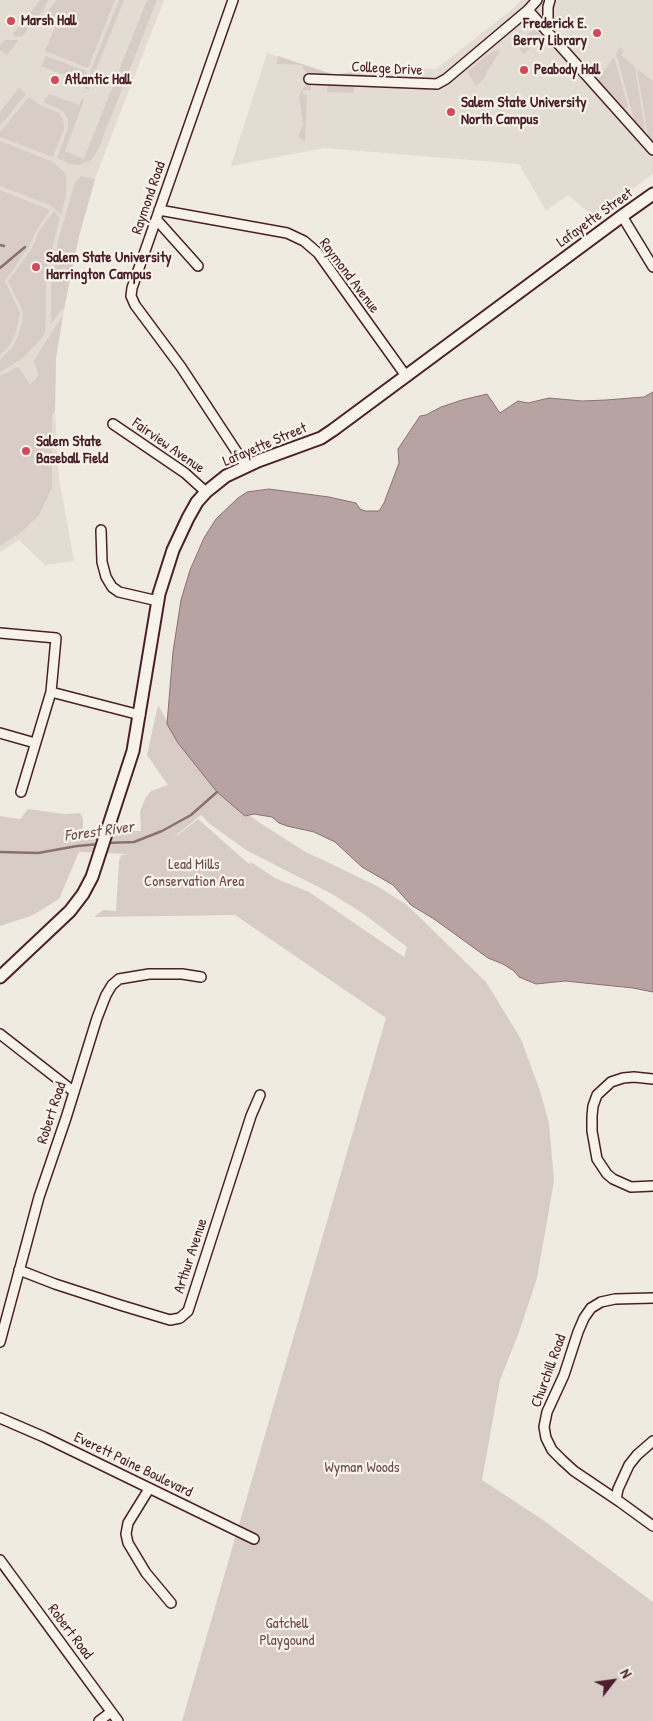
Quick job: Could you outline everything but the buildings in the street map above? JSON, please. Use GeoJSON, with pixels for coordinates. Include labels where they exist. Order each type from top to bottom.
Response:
{"type":"FeatureCollection","features":[{"type":"Feature","properties":{"kind":"main road","name":"Lafayette Street"},"geometry":{"type":"LineString","coordinates":[[0,977],[70,911],[83,894],[100,858],[133,751],[158,600],[165,574],[180,534],[197,502],[226,476],[246,466],[320,438],[653,194]]}},
{"type":"Feature","properties":{"kind":"street","name":"Raymond Road"},"geometry":{"type":"LineString","coordinates":[[233,0],[132,288],[131,296],[135,305],[181,367],[246,466]]}},
{"type":"Feature","properties":{"kind":"street","name":"College Drive"},"geometry":{"type":"LineString","coordinates":[[309,79],[438,84],[528,10],[537,0]]}},
{"type":"Feature","properties":{"kind":"street"},"geometry":{"type":"LineString","coordinates":[[548,27],[550,0]]}},
{"type":"Feature","properties":{"kind":"street"},"geometry":{"type":"LineString","coordinates":[[528,10],[653,150]]}},
{"type":"Feature","properties":{"kind":"street"},"geometry":{"type":"LineString","coordinates":[[158,215],[198,266]]}},
{"type":"Feature","properties":{"kind":"street","name":"Raymond Avenue"},"geometry":{"type":"LineString","coordinates":[[158,215],[288,233],[304,241],[318,253],[406,376]]}},
{"type":"Feature","properties":{"kind":"street"},"geometry":{"type":"LineString","coordinates":[[622,216],[653,267]]}},
{"type":"Feature","properties":{"kind":"street","name":"Fairview Avenue"},"geometry":{"type":"LineString","coordinates":[[114,424],[185,473],[206,492]]}},
{"type":"Feature","properties":{"kind":"street"},"geometry":{"type":"LineString","coordinates":[[100,530],[102,562],[106,577],[112,587],[119,592],[158,600]]}},
{"type":"Feature","properties":{"kind":"street"},"geometry":{"type":"LineString","coordinates":[[0,633],[56,638],[51,692],[21,792]]}},
{"type":"Feature","properties":{"kind":"street"},"geometry":{"type":"LineString","coordinates":[[51,692],[140,715]]}},
{"type":"Feature","properties":{"kind":"street"},"geometry":{"type":"LineString","coordinates":[[0,733],[35,743]]}},
{"type":"Feature","properties":{"kind":"street","name":"Robert Road"},"geometry":{"type":"LineString","coordinates":[[0,1342],[38,1197],[66,1118],[97,1018],[112,985],[119,979],[148,974],[182,974],[201,977]]}},
{"type":"Feature","properties":{"kind":"street"},"geometry":{"type":"LineString","coordinates":[[0,1034],[73,1091]]}},
{"type":"Feature","properties":{"kind":"street"},"geometry":{"type":"LineString","coordinates":[[653,1079],[634,1077],[622,1078],[611,1082],[597,1095],[593,1106],[592,1131],[597,1159],[607,1174],[613,1179],[631,1187],[653,1186]]}},
{"type":"Feature","properties":{"kind":"street","name":"Arthur Avenue"},"geometry":{"type":"LineString","coordinates":[[18,1270],[55,1284],[170,1320],[180,1318],[188,1311],[251,1116],[260,1095]]}},
{"type":"Feature","properties":{"kind":"street","name":"Churchill Road"},"geometry":{"type":"LineString","coordinates":[[653,1298],[615,1299],[601,1302],[591,1308],[584,1318],[564,1375],[547,1412],[544,1427],[546,1438],[552,1450],[574,1471],[653,1526]]}},
{"type":"Feature","properties":{"kind":"street","name":"Everett Paine Boulevard"},"geometry":{"type":"LineString","coordinates":[[0,1418],[44,1437],[254,1539]]}},
{"type":"Feature","properties":{"kind":"street"},"geometry":{"type":"LineString","coordinates":[[616,1499],[618,1489],[629,1465],[653,1441]]}},
{"type":"Feature","properties":{"kind":"street"},"geometry":{"type":"LineString","coordinates":[[149,1488],[128,1523],[126,1534],[128,1544],[146,1572],[170,1603]]}},
{"type":"Feature","properties":{"kind":"street","name":"Robert Road"},"geometry":{"type":"LineString","coordinates":[[0,1560],[118,1721]]}},
{"type":"Feature","properties":{"kind":"street"},"geometry":{"type":"LineString","coordinates":[[99,1721],[111,1712]]}},
{"type":"Feature","properties":{"kind":"shaded area","name":"Salem State University Harrington Campus"},"geometry":{"type":"Polygon","coordinates":[[[0,0],[164,0],[97,173],[79,236],[56,358],[55,411],[59,479],[74,561],[45,565],[19,540],[0,552],[0,0]]]}},
{"type":"Feature","properties":{"kind":"shaded area","name":"Salem State University North Campus"},"geometry":{"type":"Polygon","coordinates":[[[521,0],[653,0],[653,174],[594,217],[568,195],[546,211],[519,164],[324,148],[231,166],[267,53],[335,75],[382,68],[436,69],[510,11],[521,0]]]}},
{"type":"Feature","properties":{"kind":"shaded area"},"geometry":{"type":"Polygon","coordinates":[[[653,392],[653,992],[565,981],[536,984],[519,977],[514,971],[503,964],[488,958],[434,919],[411,905],[393,885],[362,867],[335,842],[314,832],[279,823],[272,817],[254,814],[245,816],[217,792],[178,743],[167,724],[173,652],[181,600],[190,570],[204,538],[216,519],[247,492],[269,489],[329,497],[356,503],[360,509],[365,511],[379,511],[384,503],[399,463],[398,449],[420,416],[462,400],[487,394],[500,413],[518,401],[528,403],[549,398],[582,401],[606,400],[644,397],[653,392]]]}},
{"type":"Feature","properties":{"kind":"green space"},"geometry":{"type":"Polygon","coordinates":[[[40,0],[49,0],[45,5],[46,7],[22,36],[16,37],[13,34],[40,0]]]}},
{"type":"Feature","properties":{"kind":"green space"},"geometry":{"type":"Polygon","coordinates":[[[57,0],[115,0],[88,68],[45,51],[55,27],[44,16],[57,0]]]}},
{"type":"Feature","properties":{"kind":"green space"},"geometry":{"type":"Polygon","coordinates":[[[119,0],[124,0],[90,85],[90,72],[119,0]]]}},
{"type":"Feature","properties":{"kind":"green space"},"geometry":{"type":"Polygon","coordinates":[[[147,0],[157,0],[98,150],[91,160],[79,165],[69,164],[57,158],[68,128],[68,119],[63,111],[43,102],[49,94],[79,105],[82,99],[84,100],[65,151],[84,159],[147,0]]]}},
{"type":"Feature","properties":{"kind":"green space"},"geometry":{"type":"Polygon","coordinates":[[[535,30],[542,36],[524,54],[520,48],[526,40],[524,38],[531,31],[535,30]]]}},
{"type":"Feature","properties":{"kind":"green space"},"geometry":{"type":"Polygon","coordinates":[[[4,40],[19,40],[7,55],[0,50],[0,45],[4,40]]]}},
{"type":"Feature","properties":{"kind":"green space"},"geometry":{"type":"Polygon","coordinates":[[[620,47],[624,51],[621,55],[635,67],[645,132],[634,120],[616,53],[620,47]]]}},
{"type":"Feature","properties":{"kind":"green space"},"geometry":{"type":"Polygon","coordinates":[[[496,50],[500,51],[486,76],[476,86],[467,72],[496,50]]]}},
{"type":"Feature","properties":{"kind":"green space"},"geometry":{"type":"Polygon","coordinates":[[[46,56],[86,71],[89,90],[84,88],[85,83],[41,66],[46,56]]]}},
{"type":"Feature","properties":{"kind":"green space"},"geometry":{"type":"Polygon","coordinates":[[[278,56],[335,75],[376,68],[376,77],[335,76],[306,73],[302,65],[276,64],[278,56]]]}},
{"type":"Feature","properties":{"kind":"green space"},"geometry":{"type":"Polygon","coordinates":[[[614,57],[628,107],[624,110],[598,80],[614,57]]]}},
{"type":"Feature","properties":{"kind":"green space"},"geometry":{"type":"Polygon","coordinates":[[[637,69],[653,81],[653,141],[648,135],[637,69]]]}},
{"type":"Feature","properties":{"kind":"green space"},"geometry":{"type":"Polygon","coordinates":[[[308,84],[311,84],[311,90],[303,90],[303,95],[307,95],[305,141],[298,137],[303,125],[299,97],[301,90],[308,84]]]}},
{"type":"Feature","properties":{"kind":"green space"},"geometry":{"type":"Polygon","coordinates":[[[328,85],[354,87],[354,93],[327,92],[328,85]]]}},
{"type":"Feature","properties":{"kind":"green space"},"geometry":{"type":"Polygon","coordinates":[[[19,88],[26,94],[0,126],[0,112],[19,88]]]}},
{"type":"Feature","properties":{"kind":"green space"},"geometry":{"type":"Polygon","coordinates":[[[29,97],[40,105],[59,113],[64,122],[64,129],[53,157],[0,137],[0,132],[29,97]]]}},
{"type":"Feature","properties":{"kind":"green space"},"geometry":{"type":"Polygon","coordinates":[[[0,141],[53,162],[64,172],[66,176],[66,195],[61,215],[50,205],[0,186],[0,141]]]}},
{"type":"Feature","properties":{"kind":"green space"},"geometry":{"type":"Polygon","coordinates":[[[81,176],[95,179],[79,236],[64,309],[61,310],[51,324],[51,286],[58,241],[75,182],[81,176]]]}},
{"type":"Feature","properties":{"kind":"green space"},"geometry":{"type":"Polygon","coordinates":[[[0,190],[50,210],[36,231],[29,247],[5,281],[20,313],[15,335],[9,346],[0,355],[0,190]]]}},
{"type":"Feature","properties":{"kind":"green space"},"geometry":{"type":"Polygon","coordinates":[[[54,211],[60,218],[46,284],[45,332],[42,338],[23,358],[0,372],[0,359],[12,348],[18,336],[23,312],[8,281],[32,248],[39,231],[54,211]]]}},
{"type":"Feature","properties":{"kind":"green space","name":"Salem State Baseball Field"},"geometry":{"type":"Polygon","coordinates":[[[63,315],[56,358],[55,411],[52,415],[52,488],[39,515],[20,533],[0,546],[0,376],[18,367],[30,384],[35,380],[38,374],[34,360],[63,315]]]}},
{"type":"Feature","properties":{"kind":"green space"},"geometry":{"type":"Polygon","coordinates":[[[158,705],[178,740],[221,795],[304,851],[377,886],[407,905],[486,982],[521,1039],[540,1091],[549,1123],[554,1181],[537,1278],[500,1380],[482,1480],[543,1520],[653,1602],[653,1721],[182,1721],[386,1018],[235,915],[94,917],[103,910],[116,911],[119,861],[121,855],[130,854],[79,852],[59,899],[33,915],[0,926],[0,816],[20,819],[28,809],[64,814],[80,813],[87,838],[90,839],[126,831],[141,831],[140,811],[146,797],[151,791],[168,785],[147,755],[158,705]],[[201,815],[174,837],[198,819],[249,864],[251,862],[275,878],[309,892],[404,957],[407,947],[364,914],[332,894],[246,850],[210,824],[201,815]]]}},
{"type":"Feature","properties":{"kind":"waterway"},"geometry":{"type":"LineString","coordinates":[[0,245],[4,246]]}},
{"type":"Feature","properties":{"kind":"waterway"},"geometry":{"type":"LineString","coordinates":[[0,268],[25,247]]}},
{"type":"Feature","properties":{"kind":"waterway","name":"Forest River"},"geometry":{"type":"LineString","coordinates":[[106,843],[134,842],[162,831],[191,815],[217,792]]}},
{"type":"Feature","properties":{"kind":"waterway","name":"Forest River"},"geometry":{"type":"LineString","coordinates":[[0,852],[38,853],[100,844]]}},
{"type":"Feature","properties":{"kind":"place","name":"Marsh Hall"},"geometry":{"type":"Point","coordinates":[11,21]}},
{"type":"Feature","properties":{"kind":"place","name":"Frederick E. Berry Library"},"geometry":{"type":"Point","coordinates":[597,33]}},
{"type":"Feature","properties":{"kind":"place","name":"Peabody Hall"},"geometry":{"type":"Point","coordinates":[524,70]}},
{"type":"Feature","properties":{"kind":"place","name":"Atlantic Hall"},"geometry":{"type":"Point","coordinates":[55,80]}},
{"type":"Feature","properties":{"kind":"place","name":"Salem State University North Campus"},"geometry":{"type":"Point","coordinates":[451,112]}},
{"type":"Feature","properties":{"kind":"place","name":"Salem State University Harrington Campus"},"geometry":{"type":"Point","coordinates":[36,267]}},
{"type":"Feature","properties":{"kind":"place","name":"Salem State Baseball Field"},"geometry":{"type":"Point","coordinates":[26,451]}},
{"type":"Feature","properties":{"kind":"park label","name":"Lead Mills Conservation Area"},"geometry":{"type":"Point","coordinates":[194,874]}},
{"type":"Feature","properties":{"kind":"park label","name":"Wyman Woods"},"geometry":{"type":"Point","coordinates":[362,1468]}},
{"type":"Feature","properties":{"kind":"park label","name":"Gatchell Playgound"},"geometry":{"type":"Point","coordinates":[287,1632]}}]}
